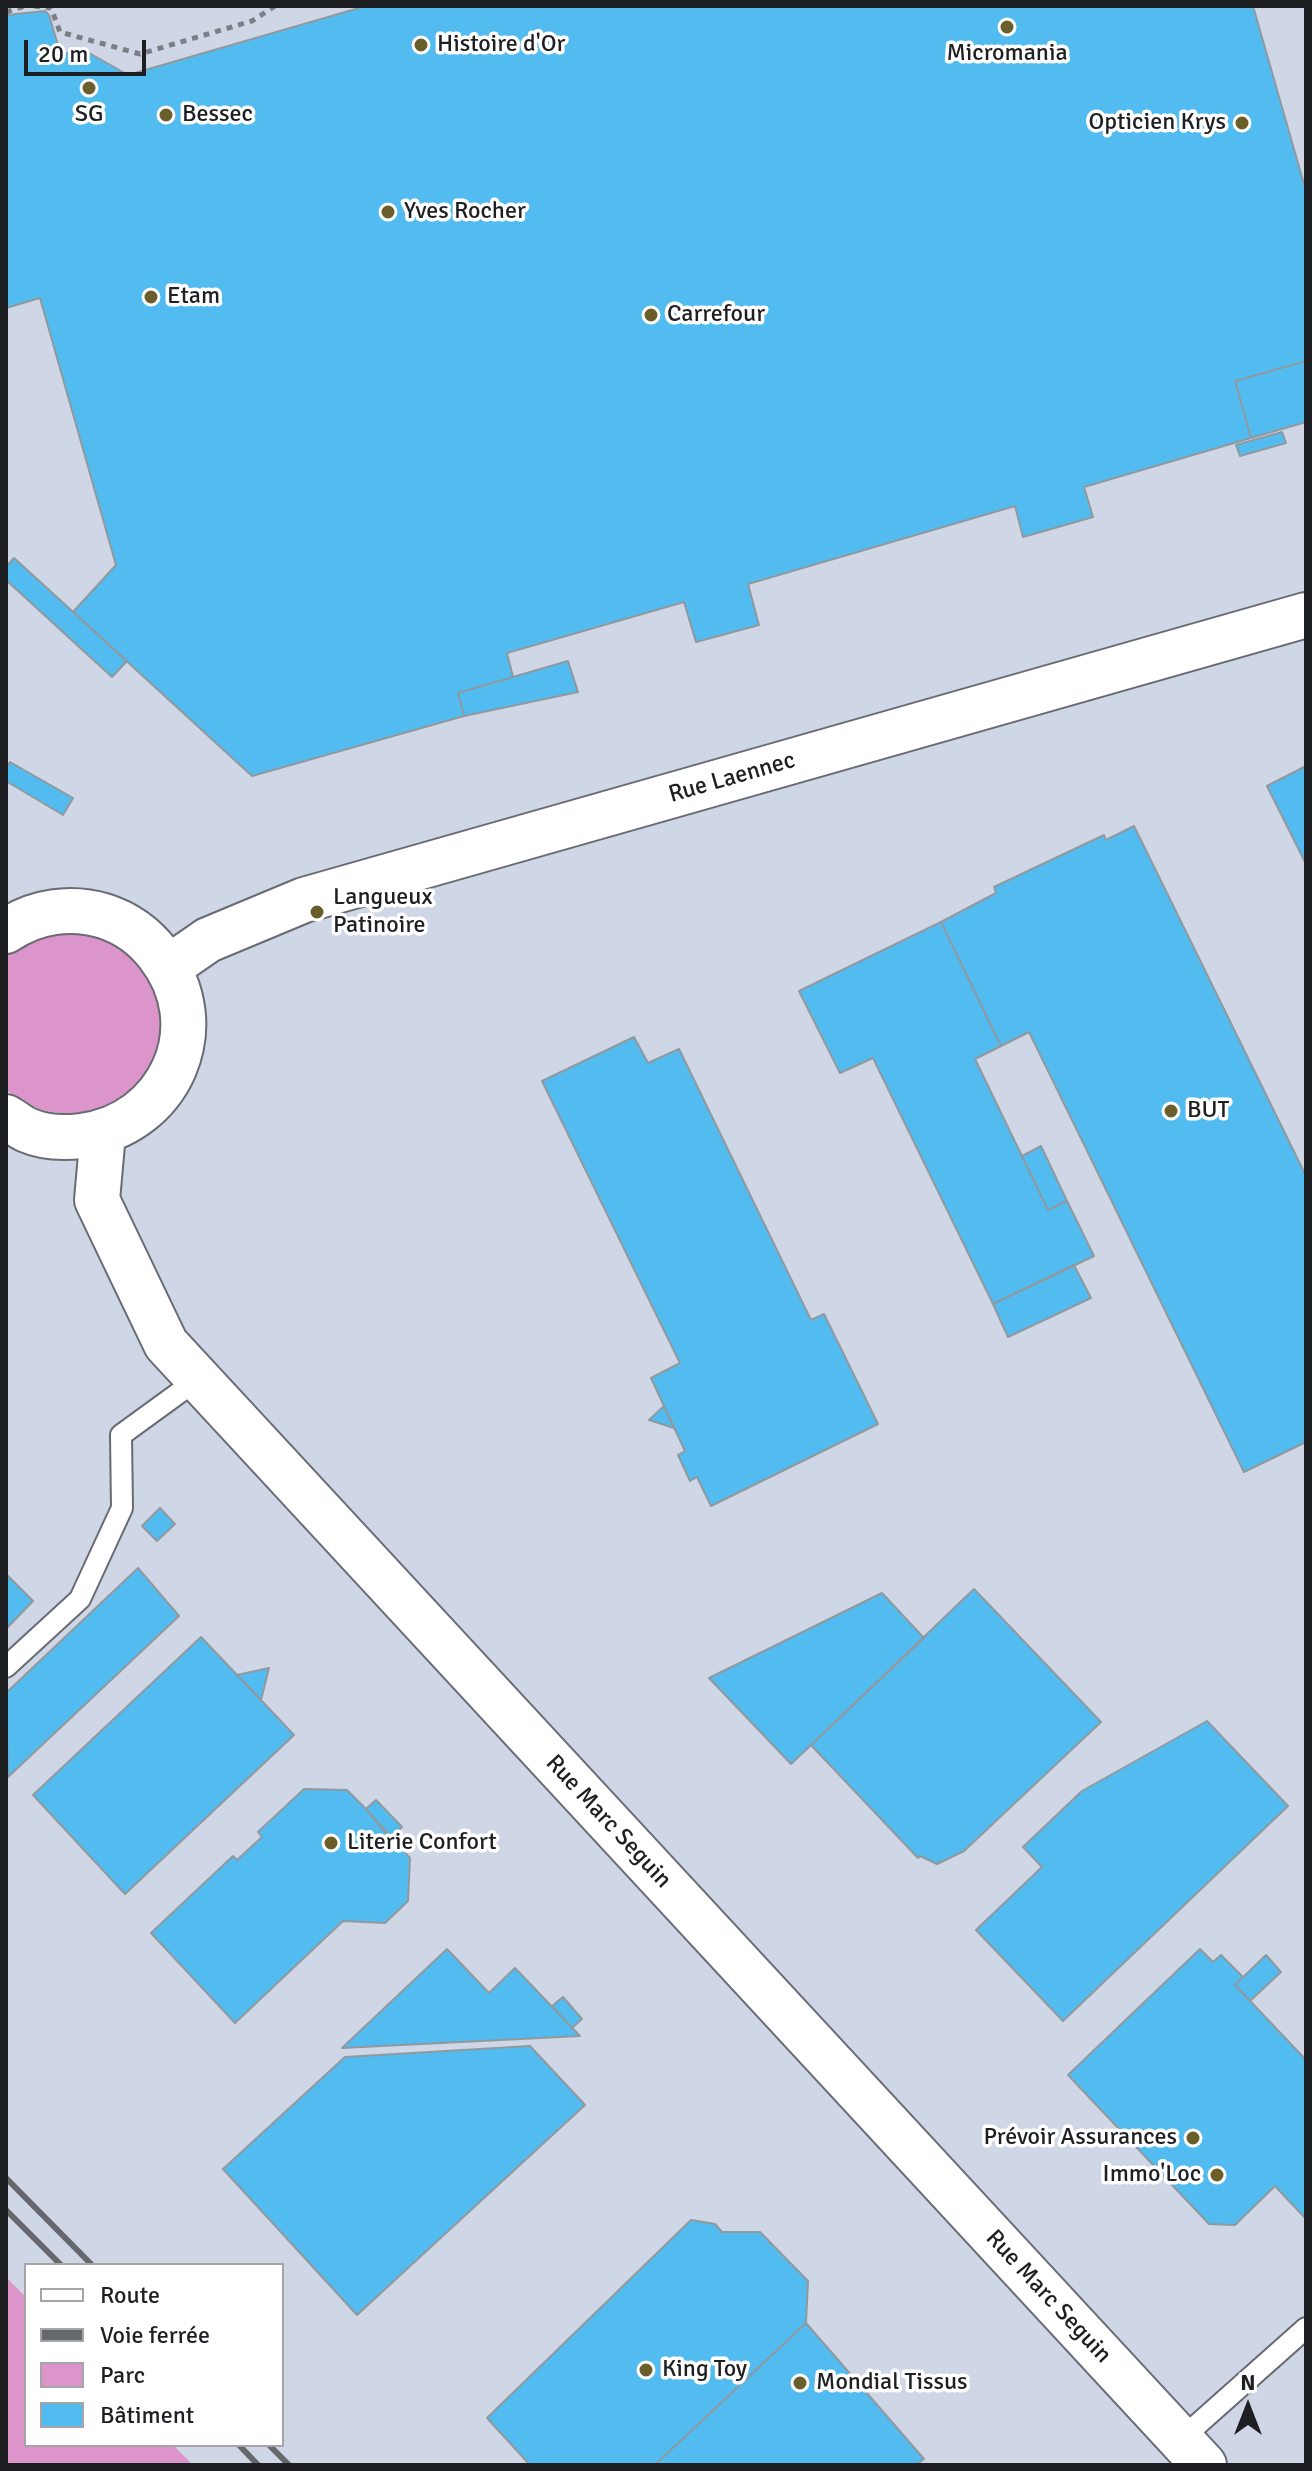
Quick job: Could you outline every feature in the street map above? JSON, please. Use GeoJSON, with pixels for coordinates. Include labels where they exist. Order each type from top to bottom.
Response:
{"type":"FeatureCollection","features":[{"type":"Feature","properties":{"kind":"street","name":"Rue Laennec"},"geometry":{"type":"LineString","coordinates":[[169,967],[208,940],[304,900],[1306,615]]}},
{"type":"Feature","properties":{"kind":"street"},"geometry":{"type":"LineString","coordinates":[[6,1117],[28,1130],[65,1138],[103,1133],[133,1119],[159,1096],[176,1067],[184,1033],[181,999],[169,967],[148,941],[120,921],[88,911],[53,911],[11,920]]}},
{"type":"Feature","properties":{"kind":"street","name":"Rue Marc Seguin"},"geometry":{"type":"LineString","coordinates":[[103,1133],[97,1200],[166,1344],[1192,2453]]}},
{"type":"Feature","properties":{"kind":"lane"},"geometry":{"type":"LineString","coordinates":[[6,1667],[80,1599],[122,1508],[121,1435],[198,1379]]}},
{"type":"Feature","properties":{"kind":"lane"},"geometry":{"type":"LineString","coordinates":[[1192,2453],[1306,2328]]}},
{"type":"Feature","properties":{"kind":"path"},"geometry":{"type":"LineString","coordinates":[[6,12],[25,6]]}},
{"type":"Feature","properties":{"kind":"path"},"geometry":{"type":"LineString","coordinates":[[34,6],[51,8],[60,32],[140,54],[252,21],[275,6]]}},
{"type":"Feature","properties":{"kind":"shaded area"},"geometry":{"type":"Polygon","coordinates":[[[6,6],[1306,6],[1306,2465],[193,2465],[175,2447],[284,2447],[284,2263],[24,2263],[24,2295],[6,2277],[6,6]]]}},
{"type":"Feature","properties":{"kind":"green space"},"geometry":{"type":"Polygon","coordinates":[[[61,930],[92,933],[126,950],[148,975],[159,1006],[159,1038],[148,1069],[128,1094],[98,1110],[45,1111],[24,1103],[6,1089],[6,955],[30,938],[61,930]]]}},
{"type":"Feature","properties":{"kind":"green space"},"geometry":{"type":"Polygon","coordinates":[[[6,2277],[24,2295],[24,2447],[175,2447],[193,2465],[6,2465],[6,2277]]]}},
{"type":"Feature","properties":{"kind":"building"},"geometry":{"type":"Polygon","coordinates":[[[366,6],[1253,6],[1306,191],[1306,361],[1235,381],[1251,438],[1084,487],[1093,517],[1023,537],[1015,506],[748,584],[759,625],[696,642],[684,602],[507,653],[513,677],[458,693],[464,716],[252,776],[73,612],[116,565],[40,298],[6,308],[6,15],[45,11],[61,55],[82,49],[128,75],[366,6]]]}},
{"type":"Feature","properties":{"kind":"building"},"geometry":{"type":"Polygon","coordinates":[[[1306,361],[1306,422],[1251,438],[1235,381],[1306,361]]]}},
{"type":"Feature","properties":{"kind":"building"},"geometry":{"type":"Polygon","coordinates":[[[1282,432],[1286,443],[1240,456],[1236,445],[1282,432]]]}},
{"type":"Feature","properties":{"kind":"building"},"geometry":{"type":"Polygon","coordinates":[[[14,558],[127,661],[112,677],[6,580],[6,567],[14,558]]]}},
{"type":"Feature","properties":{"kind":"building"},"geometry":{"type":"Polygon","coordinates":[[[568,661],[578,692],[464,716],[458,693],[568,661]]]}},
{"type":"Feature","properties":{"kind":"building"},"geometry":{"type":"Polygon","coordinates":[[[10,762],[73,798],[63,815],[6,781],[6,769],[10,762]]]}},
{"type":"Feature","properties":{"kind":"building"},"geometry":{"type":"Polygon","coordinates":[[[1306,766],[1306,864],[1267,786],[1306,766]]]}},
{"type":"Feature","properties":{"kind":"building","name":"BUT"},"geometry":{"type":"Polygon","coordinates":[[[1134,826],[1306,1176],[1306,1442],[1244,1472],[1029,1032],[1001,1046],[941,922],[996,893],[994,887],[1104,835],[1106,840],[1134,826]]]}},
{"type":"Feature","properties":{"kind":"building"},"geometry":{"type":"Polygon","coordinates":[[[941,922],[1001,1046],[975,1059],[1048,1210],[1067,1201],[1094,1256],[993,1304],[873,1058],[840,1073],[799,991],[941,922]]]}},
{"type":"Feature","properties":{"kind":"building"},"geometry":{"type":"Polygon","coordinates":[[[634,1037],[648,1063],[679,1049],[811,1320],[824,1314],[878,1424],[711,1506],[697,1477],[690,1481],[678,1455],[685,1451],[651,1378],[680,1363],[542,1081],[634,1037]]]}},
{"type":"Feature","properties":{"kind":"building"},"geometry":{"type":"Polygon","coordinates":[[[1041,1146],[1067,1201],[1048,1210],[1022,1156],[1041,1146]]]}},
{"type":"Feature","properties":{"kind":"building"},"geometry":{"type":"Polygon","coordinates":[[[1074,1265],[1091,1298],[1008,1337],[993,1304],[1074,1265]]]}},
{"type":"Feature","properties":{"kind":"building"},"geometry":{"type":"Polygon","coordinates":[[[664,1406],[674,1428],[649,1420],[664,1406]]]}},
{"type":"Feature","properties":{"kind":"building"},"geometry":{"type":"Polygon","coordinates":[[[160,1508],[175,1524],[157,1541],[142,1526],[160,1508]]]}},
{"type":"Feature","properties":{"kind":"building"},"geometry":{"type":"Polygon","coordinates":[[[138,1568],[179,1616],[8,1777],[6,1693],[138,1568]]]}},
{"type":"Feature","properties":{"kind":"building"},"geometry":{"type":"Polygon","coordinates":[[[6,1574],[33,1601],[6,1629],[6,1574]]]}},
{"type":"Feature","properties":{"kind":"building"},"geometry":{"type":"Polygon","coordinates":[[[974,1589],[1101,1722],[964,1851],[937,1864],[920,1856],[918,1858],[811,1745],[974,1589]]]}},
{"type":"Feature","properties":{"kind":"building"},"geometry":{"type":"Polygon","coordinates":[[[882,1593],[924,1638],[791,1764],[709,1678],[882,1593]]]}},
{"type":"Feature","properties":{"kind":"building"},"geometry":{"type":"Polygon","coordinates":[[[201,1637],[294,1735],[125,1894],[33,1795],[201,1637]]]}},
{"type":"Feature","properties":{"kind":"building"},"geometry":{"type":"Polygon","coordinates":[[[269,1668],[261,1700],[237,1675],[269,1668]]]}},
{"type":"Feature","properties":{"kind":"building"},"geometry":{"type":"Polygon","coordinates":[[[1207,1721],[1288,1806],[1063,2021],[976,1930],[1042,1867],[1023,1847],[1082,1791],[1207,1721]]]}},
{"type":"Feature","properties":{"kind":"building"},"geometry":{"type":"Polygon","coordinates":[[[304,1789],[347,1790],[366,1809],[410,1858],[408,1901],[385,1923],[343,1921],[235,2023],[151,1933],[233,1856],[237,1860],[262,1837],[258,1832],[304,1789]]]}},
{"type":"Feature","properties":{"kind":"building"},"geometry":{"type":"Polygon","coordinates":[[[376,1800],[402,1827],[391,1839],[366,1809],[376,1800]]]}},
{"type":"Feature","properties":{"kind":"building"},"geometry":{"type":"Polygon","coordinates":[[[447,1949],[489,1993],[515,1968],[580,2036],[342,2048],[447,1949]]]}},
{"type":"Feature","properties":{"kind":"building"},"geometry":{"type":"Polygon","coordinates":[[[1200,1949],[1213,1962],[1221,1955],[1243,1977],[1235,1985],[1306,2060],[1306,2219],[1275,2186],[1235,2225],[1209,2224],[1068,2075],[1200,1949]]]}},
{"type":"Feature","properties":{"kind":"building"},"geometry":{"type":"Polygon","coordinates":[[[1266,1955],[1281,1972],[1250,2001],[1235,1985],[1266,1955]]]}},
{"type":"Feature","properties":{"kind":"building"},"geometry":{"type":"Polygon","coordinates":[[[563,1997],[582,2019],[572,2028],[552,2006],[563,1997]]]}},
{"type":"Feature","properties":{"kind":"building"},"geometry":{"type":"Polygon","coordinates":[[[530,2046],[585,2105],[357,2315],[223,2169],[345,2057],[530,2046]]]}},
{"type":"Feature","properties":{"kind":"building","name":"King Toy"},"geometry":{"type":"Polygon","coordinates":[[[691,2220],[715,2224],[722,2232],[760,2232],[808,2281],[806,2323],[655,2465],[530,2465],[487,2418],[691,2220]]]}},
{"type":"Feature","properties":{"kind":"building","name":"Mondial Tissus"},"geometry":{"type":"Polygon","coordinates":[[[806,2323],[924,2459],[916,2465],[655,2465],[806,2323]]]}},
{"type":"Feature","properties":{"kind":"railway"},"geometry":{"type":"LineString","coordinates":[[6,2178],[90,2263]]}},
{"type":"Feature","properties":{"kind":"railway"},"geometry":{"type":"LineString","coordinates":[[6,2210],[59,2263]]}},
{"type":"Feature","properties":{"kind":"railway"},"geometry":{"type":"LineString","coordinates":[[241,2447],[258,2465]]}},
{"type":"Feature","properties":{"kind":"railway"},"geometry":{"type":"LineString","coordinates":[[271,2447],[289,2465]]}},
{"type":"Feature","properties":{"kind":"place","name":"Micromania"},"geometry":{"type":"Point","coordinates":[1007,27]}},
{"type":"Feature","properties":{"kind":"place","name":"Histoire d'Or"},"geometry":{"type":"Point","coordinates":[421,45]}},
{"type":"Feature","properties":{"kind":"place","name":"SG"},"geometry":{"type":"Point","coordinates":[89,88]}},
{"type":"Feature","properties":{"kind":"place","name":"Bessec"},"geometry":{"type":"Point","coordinates":[166,115]}},
{"type":"Feature","properties":{"kind":"place","name":"Opticien Krys"},"geometry":{"type":"Point","coordinates":[1242,123]}},
{"type":"Feature","properties":{"kind":"place","name":"Yves Rocher"},"geometry":{"type":"Point","coordinates":[388,212]}},
{"type":"Feature","properties":{"kind":"place","name":"Etam"},"geometry":{"type":"Point","coordinates":[151,297]}},
{"type":"Feature","properties":{"kind":"place","name":"Carrefour"},"geometry":{"type":"Point","coordinates":[651,315]}},
{"type":"Feature","properties":{"kind":"place","name":"Langueux Patinoire"},"geometry":{"type":"Point","coordinates":[317,912]}},
{"type":"Feature","properties":{"kind":"place","name":"BUT"},"geometry":{"type":"Point","coordinates":[1171,1111]}},
{"type":"Feature","properties":{"kind":"place","name":"Literie Confort"},"geometry":{"type":"Point","coordinates":[331,1843]}},
{"type":"Feature","properties":{"kind":"place","name":"Prévoir Assurances"},"geometry":{"type":"Point","coordinates":[1193,2138]}},
{"type":"Feature","properties":{"kind":"place","name":"Immo'Loc"},"geometry":{"type":"Point","coordinates":[1217,2175]}},
{"type":"Feature","properties":{"kind":"place","name":"King Toy"},"geometry":{"type":"Point","coordinates":[646,2370]}},
{"type":"Feature","properties":{"kind":"place","name":"Mondial Tissus"},"geometry":{"type":"Point","coordinates":[800,2383]}}]}
